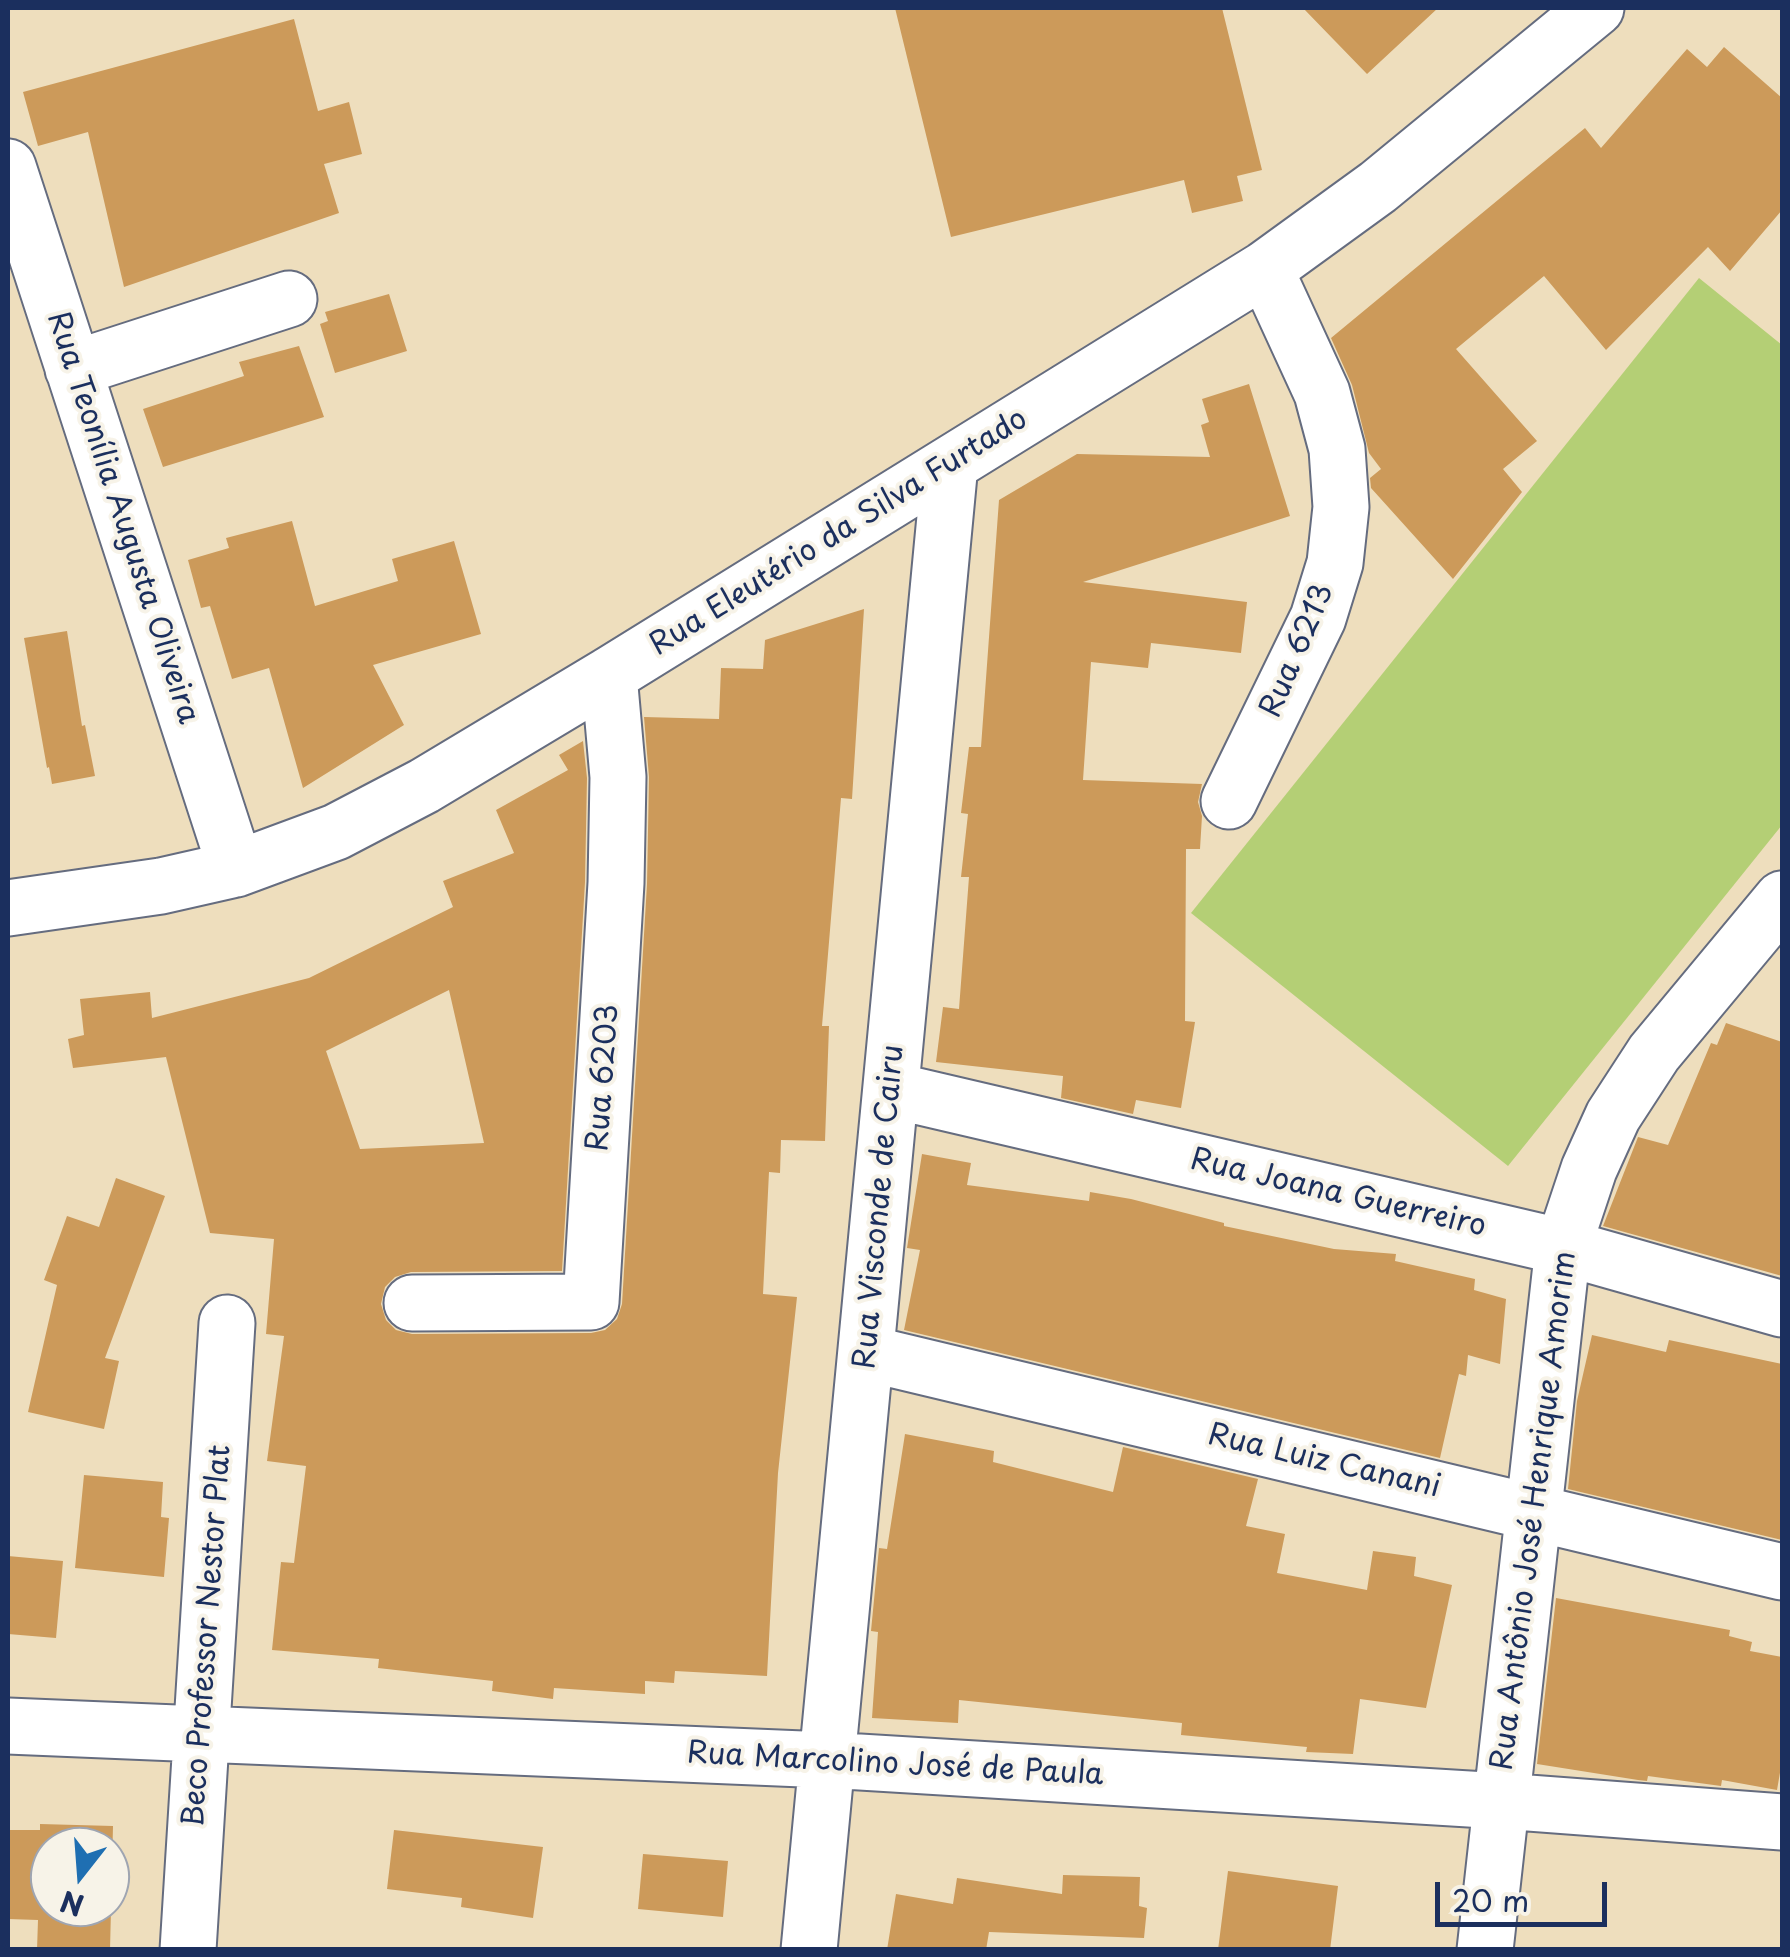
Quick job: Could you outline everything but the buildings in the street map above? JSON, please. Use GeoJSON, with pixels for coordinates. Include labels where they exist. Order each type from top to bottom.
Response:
{"type":"FeatureCollection","features":[{"type":"Feature","properties":{"kind":"street","name":"Rua Eleutério da Silva Furtado"},"geometry":{"type":"LineString","coordinates":[[8,908],[160,886],[236,869],[336,832],[424,786],[1264,269],[1378,187],[1596,8]]}},
{"type":"Feature","properties":{"kind":"street","name":"Rua Teonília Augusta Oliveira"},"geometry":{"type":"LineString","coordinates":[[8,167],[236,869]]}},
{"type":"Feature","properties":{"kind":"street","name":"Rua 6213"},"geometry":{"type":"LineString","coordinates":[[1229,801],[1318,618],[1335,563],[1341,507],[1337,449],[1322,393],[1264,269]]}},
{"type":"Feature","properties":{"kind":"street"},"geometry":{"type":"LineString","coordinates":[[73,369],[289,299]]}},
{"type":"Feature","properties":{"kind":"street","name":"Rua Visconde de Cairu"},"geometry":{"type":"LineString","coordinates":[[809,1950],[950,464]]}},
{"type":"Feature","properties":{"kind":"street","name":"Rua 6203"},"geometry":{"type":"LineString","coordinates":[[412,1304],[590,1302],[616,882],[618,778],[609,675]]}},
{"type":"Feature","properties":{"kind":"street","name":"Rua Antônio José Henrique Amorim"},"geometry":{"type":"LineString","coordinates":[[1486,1950],[1564,1247],[1589,1169],[1613,1116],[1654,1054],[1760,957],[1782,899]]}},
{"type":"Feature","properties":{"kind":"street","name":"Rua Joana Guerreiro"},"geometry":{"type":"LineString","coordinates":[[891,1090],[1564,1247],[1782,1309]]}},
{"type":"Feature","properties":{"kind":"street","name":"Beco Professor Nestor Plat"},"geometry":{"type":"LineString","coordinates":[[188,1950],[227,1322]]}},
{"type":"Feature","properties":{"kind":"street","name":"Rua Luiz Canani"},"geometry":{"type":"LineString","coordinates":[[866,1353],[1782,1572]]}},
{"type":"Feature","properties":{"kind":"street","name":"Rua Marcolino José de Paula"},"geometry":{"type":"LineString","coordinates":[[8,1726],[828,1760],[1782,1822]]}},
{"type":"Feature","properties":{"kind":"green space"},"geometry":{"type":"Polygon","coordinates":[[[1699,278],[1782,345],[1782,825],[1508,1166],[1191,913],[1699,278]]]}}]}
